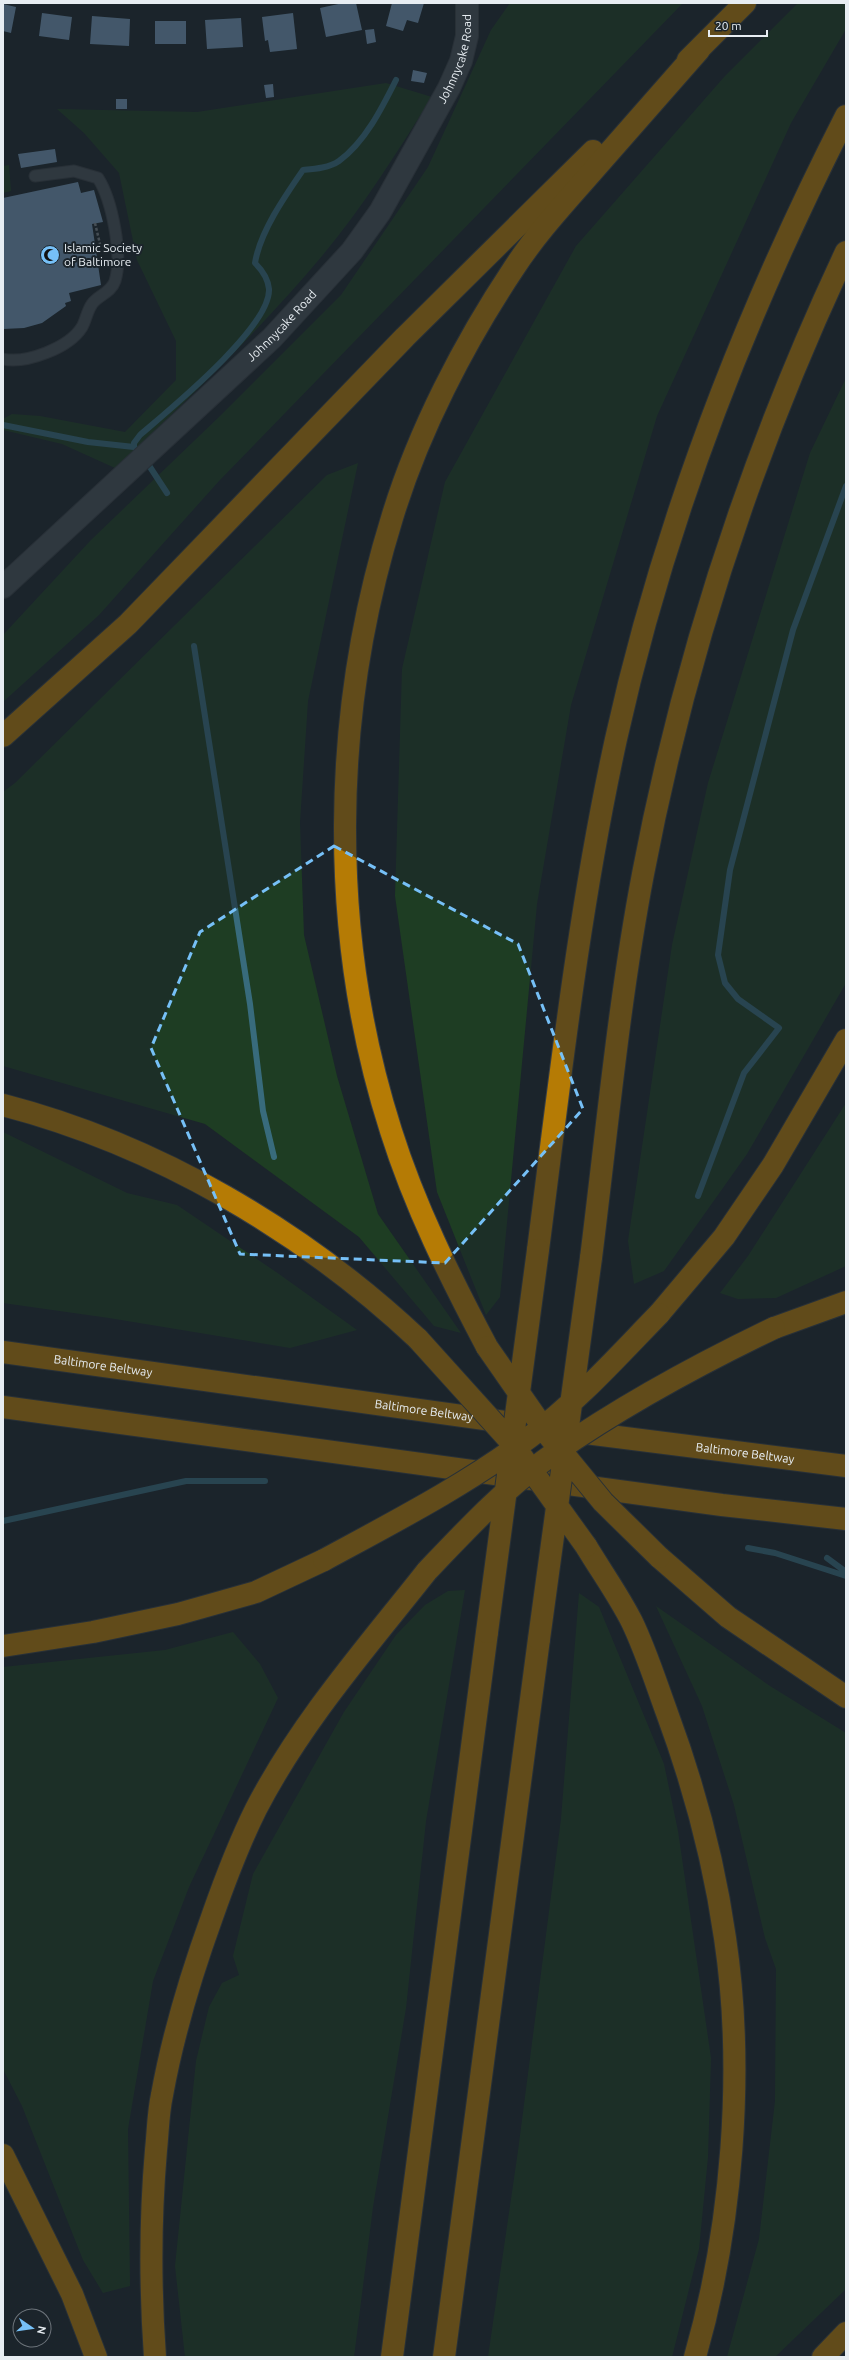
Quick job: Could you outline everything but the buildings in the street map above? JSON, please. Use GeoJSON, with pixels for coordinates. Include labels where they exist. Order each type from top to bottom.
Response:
{"type":"FeatureCollection","features":[{"type":"Feature","properties":{"kind":"highway"},"geometry":{"type":"LineString","coordinates":[[3,736],[128,624],[535,207],[699,50],[745,3]]}},
{"type":"Feature","properties":{"kind":"highway"},"geometry":{"type":"LineString","coordinates":[[699,50],[551,219],[516,265],[489,307],[450,379],[413,458],[392,517],[365,626],[349,728],[344,807],[350,917],[360,999],[373,1066],[391,1132],[415,1196],[448,1273],[487,1347],[549,1436],[603,1502],[659,1557],[728,1617],[846,1697]]}},
{"type":"Feature","properties":{"kind":"highway"},"geometry":{"type":"LineString","coordinates":[[392,2357],[487,1632],[590,865],[616,737],[648,614],[686,490],[723,386],[762,291],[808,191],[846,116]]}},
{"type":"Feature","properties":{"kind":"highway"},"geometry":{"type":"LineString","coordinates":[[444,2357],[591,1258],[624,1000],[643,874],[670,748],[702,626],[742,504],[779,403],[846,252]]}},
{"type":"Feature","properties":{"kind":"highway"},"geometry":{"type":"LineString","coordinates":[[3,1646],[93,1632],[178,1614],[256,1592],[324,1560],[434,1499],[530,1437],[594,1381],[659,1314],[724,1237],[773,1166],[846,1040]]}},
{"type":"Feature","properties":{"kind":"highway"},"geometry":{"type":"LineString","coordinates":[[3,1105],[103,1138],[176,1171],[244,1207],[378,1302],[418,1339],[512,1443],[586,1546],[632,1621],[684,1759],[715,1878],[726,1939],[732,2020],[734,2080],[731,2146],[725,2211],[716,2274],[695,2357]]}},
{"type":"Feature","properties":{"kind":"highway"},"geometry":{"type":"LineString","coordinates":[[156,2357],[151,2292],[151,2206],[161,2097],[180,2017],[202,1944],[226,1877],[256,1809],[298,1740],[341,1679],[427,1571],[485,1510],[552,1454],[664,1384],[774,1328],[846,1302]]}},
{"type":"Feature","properties":{"kind":"highway","name":"Baltimore Beltway"},"geometry":{"type":"LineString","coordinates":[[3,1352],[570,1431],[846,1466]]}},
{"type":"Feature","properties":{"kind":"highway"},"geometry":{"type":"LineString","coordinates":[[3,1407],[722,1506],[846,1520]]}},
{"type":"Feature","properties":{"kind":"highway"},"geometry":{"type":"LineString","coordinates":[[570,1431],[846,1452]]}},
{"type":"Feature","properties":{"kind":"highway"},"geometry":{"type":"LineString","coordinates":[[722,1506],[846,1535]]}},
{"type":"Feature","properties":{"kind":"highway"},"geometry":{"type":"LineString","coordinates":[[3,2155],[72,2294],[96,2357]]}},
{"type":"Feature","properties":{"kind":"highway"},"geometry":{"type":"LineString","coordinates":[[823,2357],[846,2333]]}},
{"type":"Feature","properties":{"kind":"street","name":"Johnnycake Road"},"geometry":{"type":"LineString","coordinates":[[3,587],[272,338],[352,251],[380,212],[450,88],[461,61],[466,42],[467,3]]}},
{"type":"Feature","properties":{"kind":"lane"},"geometry":{"type":"LineString","coordinates":[[3,358],[27,359],[65,343],[81,328],[92,303],[110,291],[115,282],[118,268],[119,255],[105,189],[98,178],[74,171],[35,176]]}},
{"type":"Feature","properties":{"kind":"highlighted area"},"geometry":{"type":"Polygon","coordinates":[[[334,846],[518,944],[583,1109],[445,1263],[240,1254],[151,1048],[200,932],[334,846]]]}},
{"type":"Feature","properties":{"kind":"green space"},"geometry":{"type":"Polygon","coordinates":[[[510,3],[683,3],[219,481],[99,615],[3,702],[3,635],[91,540],[220,416],[341,295],[428,167],[491,30],[510,3]]]}},
{"type":"Feature","properties":{"kind":"green space"},"geometry":{"type":"Polygon","coordinates":[[[798,3],[846,3],[846,29],[791,123],[657,416],[571,705],[537,904],[500,1297],[486,1315],[437,1192],[395,896],[402,669],[445,482],[576,246],[725,76],[798,3]]]}},
{"type":"Feature","properties":{"kind":"green space"},"geometry":{"type":"Polygon","coordinates":[[[386,83],[432,97],[366,199],[322,256],[273,312],[195,392],[115,468],[62,444],[3,430],[3,419],[12,414],[40,416],[125,432],[176,380],[176,341],[137,260],[119,173],[84,133],[57,109],[197,112],[386,83]]]}},
{"type":"Feature","properties":{"kind":"green space"},"geometry":{"type":"Polygon","coordinates":[[[9,165],[11,191],[3,193],[3,166],[9,165]]]}},
{"type":"Feature","properties":{"kind":"green space"},"geometry":{"type":"Polygon","coordinates":[[[846,378],[846,983],[747,1154],[664,1271],[634,1284],[628,1241],[672,945],[708,783],[810,453],[846,378]]]}},
{"type":"Feature","properties":{"kind":"green space"},"geometry":{"type":"Polygon","coordinates":[[[358,463],[308,701],[300,822],[304,935],[337,1076],[378,1214],[461,1333],[434,1326],[359,1237],[205,1124],[3,1066],[3,792],[15,783],[327,475],[358,463]]]}},
{"type":"Feature","properties":{"kind":"green space"},"geometry":{"type":"Polygon","coordinates":[[[846,1103],[846,1266],[776,1298],[738,1299],[720,1293],[748,1256],[846,1103]]]}},
{"type":"Feature","properties":{"kind":"green space"},"geometry":{"type":"Polygon","coordinates":[[[3,1132],[127,1193],[177,1205],[279,1274],[357,1330],[290,1348],[109,1318],[3,1303],[3,1132]]]}},
{"type":"Feature","properties":{"kind":"green space"},"geometry":{"type":"Polygon","coordinates":[[[465,1590],[426,1821],[406,2008],[373,2207],[354,2357],[185,2357],[175,2266],[196,2061],[209,2007],[222,1983],[239,1975],[233,1956],[253,1874],[344,1712],[396,1635],[425,1605],[448,1591],[465,1590]]]}},
{"type":"Feature","properties":{"kind":"green space"},"geometry":{"type":"Polygon","coordinates":[[[579,1593],[599,1607],[664,1764],[678,1831],[711,2058],[708,2157],[699,2249],[672,2357],[488,2357],[518,2151],[561,1819],[579,1593]]]}},
{"type":"Feature","properties":{"kind":"green space"},"geometry":{"type":"Polygon","coordinates":[[[656,1606],[770,1686],[846,1733],[846,2289],[775,2357],[727,2357],[759,2239],[775,2101],[776,1969],[765,1938],[734,1805],[702,1706],[656,1606]]]}},
{"type":"Feature","properties":{"kind":"green space"},"geometry":{"type":"Polygon","coordinates":[[[233,1632],[260,1664],[278,1698],[189,1887],[153,1981],[128,2129],[130,2286],[103,2293],[83,2260],[22,2106],[3,2069],[3,1667],[165,1650],[233,1632]]]}},
{"type":"Feature","properties":{"kind":"waterway"},"geometry":{"type":"LineString","coordinates":[[138,452],[134,447],[134,443],[140,435],[216,367],[254,324],[265,305],[269,289],[264,274],[255,263],[258,251],[262,239],[274,215],[303,170],[331,165],[339,161],[348,153],[372,124],[396,80]]}},
{"type":"Feature","properties":{"kind":"waterway"},"geometry":{"type":"LineString","coordinates":[[3,425],[88,442],[134,447]]}},
{"type":"Feature","properties":{"kind":"waterway"},"geometry":{"type":"LineString","coordinates":[[150,467],[167,493]]}},
{"type":"Feature","properties":{"kind":"waterway"},"geometry":{"type":"LineString","coordinates":[[698,1196],[744,1073],[779,1028],[738,999],[725,983],[718,955],[730,870],[793,630],[846,486]]}},
{"type":"Feature","properties":{"kind":"waterway"},"geometry":{"type":"LineString","coordinates":[[194,646],[250,1004],[263,1111],[274,1157]]}},
{"type":"Feature","properties":{"kind":"waterway"},"geometry":{"type":"LineString","coordinates":[[3,1521],[186,1481],[265,1481]]}},
{"type":"Feature","properties":{"kind":"waterway"},"geometry":{"type":"LineString","coordinates":[[748,1548],[775,1553],[846,1576]]}},
{"type":"Feature","properties":{"kind":"waterway"},"geometry":{"type":"LineString","coordinates":[[827,1558],[846,1572]]}},
{"type":"Feature","properties":{"kind":"place","name":"Islamic Society of Baltimore"},"geometry":{"type":"Point","coordinates":[50,255]}}]}
